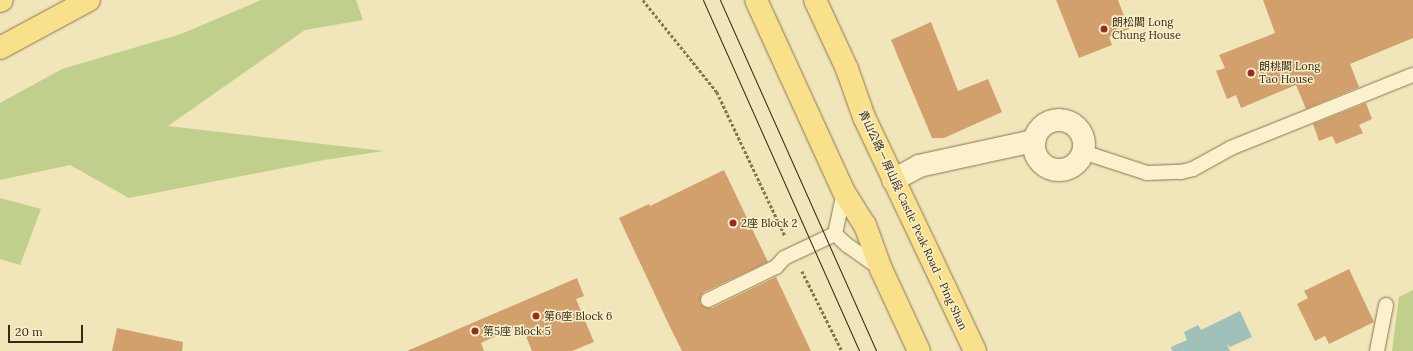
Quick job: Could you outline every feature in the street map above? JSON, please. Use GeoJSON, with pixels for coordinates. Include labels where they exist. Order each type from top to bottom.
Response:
{"type":"FeatureCollection","features":[{"type":"Feature","properties":{"kind":"main road"},"geometry":{"type":"LineString","coordinates":[[0,48],[89,0]]}},
{"type":"Feature","properties":{"kind":"main road"},"geometry":{"type":"LineString","coordinates":[[756,0],[844,192],[859,213],[881,269],[919,351]]}},
{"type":"Feature","properties":{"kind":"main road","name":"青山公路－屏山段 Castle Peak Road – Ping Shan"},"geometry":{"type":"LineString","coordinates":[[815,0],[847,69],[864,117],[975,351]]}},
{"type":"Feature","properties":{"kind":"street"},"geometry":{"type":"LineString","coordinates":[[1053,120],[1063,120],[1073,123],[1080,130],[1084,139],[1083,152],[1074,166],[1055,170],[1038,160],[1034,141],[1044,124],[1053,120]]}},
{"type":"Feature","properties":{"kind":"street"},"geometry":{"type":"LineString","coordinates":[[893,180],[919,166],[1034,141]]}},
{"type":"Feature","properties":{"kind":"lane"},"geometry":{"type":"LineString","coordinates":[[1083,152],[1147,173],[1181,172],[1194,169],[1231,148],[1413,75]]}},
{"type":"Feature","properties":{"kind":"lane"},"geometry":{"type":"LineString","coordinates":[[835,234],[844,192]]}},
{"type":"Feature","properties":{"kind":"lane"},"geometry":{"type":"LineString","coordinates":[[835,234],[846,246],[881,269]]}},
{"type":"Feature","properties":{"kind":"lane"},"geometry":{"type":"LineString","coordinates":[[708,300],[776,267],[784,258],[835,234]]}},
{"type":"Feature","properties":{"kind":"lane"},"geometry":{"type":"LineString","coordinates":[[1377,351],[1386,305]]}},
{"type":"Feature","properties":{"kind":"path"},"geometry":{"type":"LineString","coordinates":[[643,0],[717,92],[788,242]]}},
{"type":"Feature","properties":{"kind":"path"},"geometry":{"type":"LineString","coordinates":[[800,268],[842,351]]}},
{"type":"Feature","properties":{"kind":"green space"},"geometry":{"type":"Polygon","coordinates":[[[261,0],[356,0],[363,20],[305,30],[168,126],[384,151],[324,160],[129,198],[70,165],[0,180],[0,103],[62,69],[181,34],[261,0]]]}},
{"type":"Feature","properties":{"kind":"green space"},"geometry":{"type":"Polygon","coordinates":[[[0,198],[41,209],[20,265],[0,259],[0,198]]]}},
{"type":"Feature","properties":{"kind":"green space"},"geometry":{"type":"Polygon","coordinates":[[[1413,290],[1413,351],[1392,351],[1399,297],[1413,290]]]}},
{"type":"Feature","properties":{"kind":"water"},"geometry":{"type":"Polygon","coordinates":[[[1240,311],[1252,337],[1230,347],[1227,344],[1230,351],[1172,351],[1171,347],[1187,340],[1184,332],[1198,325],[1201,330],[1240,311]]]}},
{"type":"Feature","properties":{"kind":"building","name":"朗松閣 Long Chung House"},"geometry":{"type":"Polygon","coordinates":[[[1056,0],[1118,0],[1129,29],[1109,37],[1112,45],[1079,58],[1056,0]]]}},
{"type":"Feature","properties":{"kind":"building","name":"朗桃閣 Long Tao House"},"geometry":{"type":"Polygon","coordinates":[[[1263,0],[1413,0],[1413,38],[1350,64],[1359,87],[1306,109],[1296,85],[1241,108],[1236,95],[1227,99],[1216,71],[1225,68],[1219,55],[1275,33],[1263,0]]]}},
{"type":"Feature","properties":{"kind":"building"},"geometry":{"type":"Polygon","coordinates":[[[931,22],[958,91],[988,79],[1002,112],[944,138],[932,138],[891,40],[931,22]]]}},
{"type":"Feature","properties":{"kind":"building"},"geometry":{"type":"Polygon","coordinates":[[[1366,103],[1372,119],[1359,125],[1363,133],[1336,144],[1332,136],[1319,141],[1313,124],[1366,103]]]}},
{"type":"Feature","properties":{"kind":"building"},"geometry":{"type":"Polygon","coordinates":[[[724,170],[768,262],[704,292],[701,296],[700,303],[704,307],[712,308],[776,277],[811,351],[682,351],[671,329],[619,218],[649,204],[650,206],[724,170]]]}},
{"type":"Feature","properties":{"kind":"building"},"geometry":{"type":"Polygon","coordinates":[[[1349,269],[1374,322],[1329,344],[1325,336],[1315,341],[1297,304],[1308,298],[1304,291],[1349,269]]]}},
{"type":"Feature","properties":{"kind":"building","name":"第6座 Block 6"},"geometry":{"type":"Polygon","coordinates":[[[577,278],[584,296],[576,299],[594,342],[572,351],[532,351],[521,324],[481,343],[484,351],[407,351],[577,278]]]}},
{"type":"Feature","properties":{"kind":"building"},"geometry":{"type":"Polygon","coordinates":[[[117,328],[183,342],[182,351],[112,351],[117,328]]]}},
{"type":"Feature","properties":{"kind":"tram line"},"geometry":{"type":"LineString","coordinates":[[703,0],[859,351]]}},
{"type":"Feature","properties":{"kind":"tram line"},"geometry":{"type":"LineString","coordinates":[[720,0],[876,351]]}},
{"type":"Feature","properties":{"kind":"place","name":"朗松閣 Long Chung House"},"geometry":{"type":"Point","coordinates":[1104,29]}},
{"type":"Feature","properties":{"kind":"place","name":"朗桃閣 Long Tao House"},"geometry":{"type":"Point","coordinates":[1251,73]}},
{"type":"Feature","properties":{"kind":"place","name":"2座 Block 2"},"geometry":{"type":"Point","coordinates":[733,223]}},
{"type":"Feature","properties":{"kind":"place","name":"第6座 Block 6"},"geometry":{"type":"Point","coordinates":[536,316]}},
{"type":"Feature","properties":{"kind":"place","name":"第5座 Block 5"},"geometry":{"type":"Point","coordinates":[475,331]}}]}
